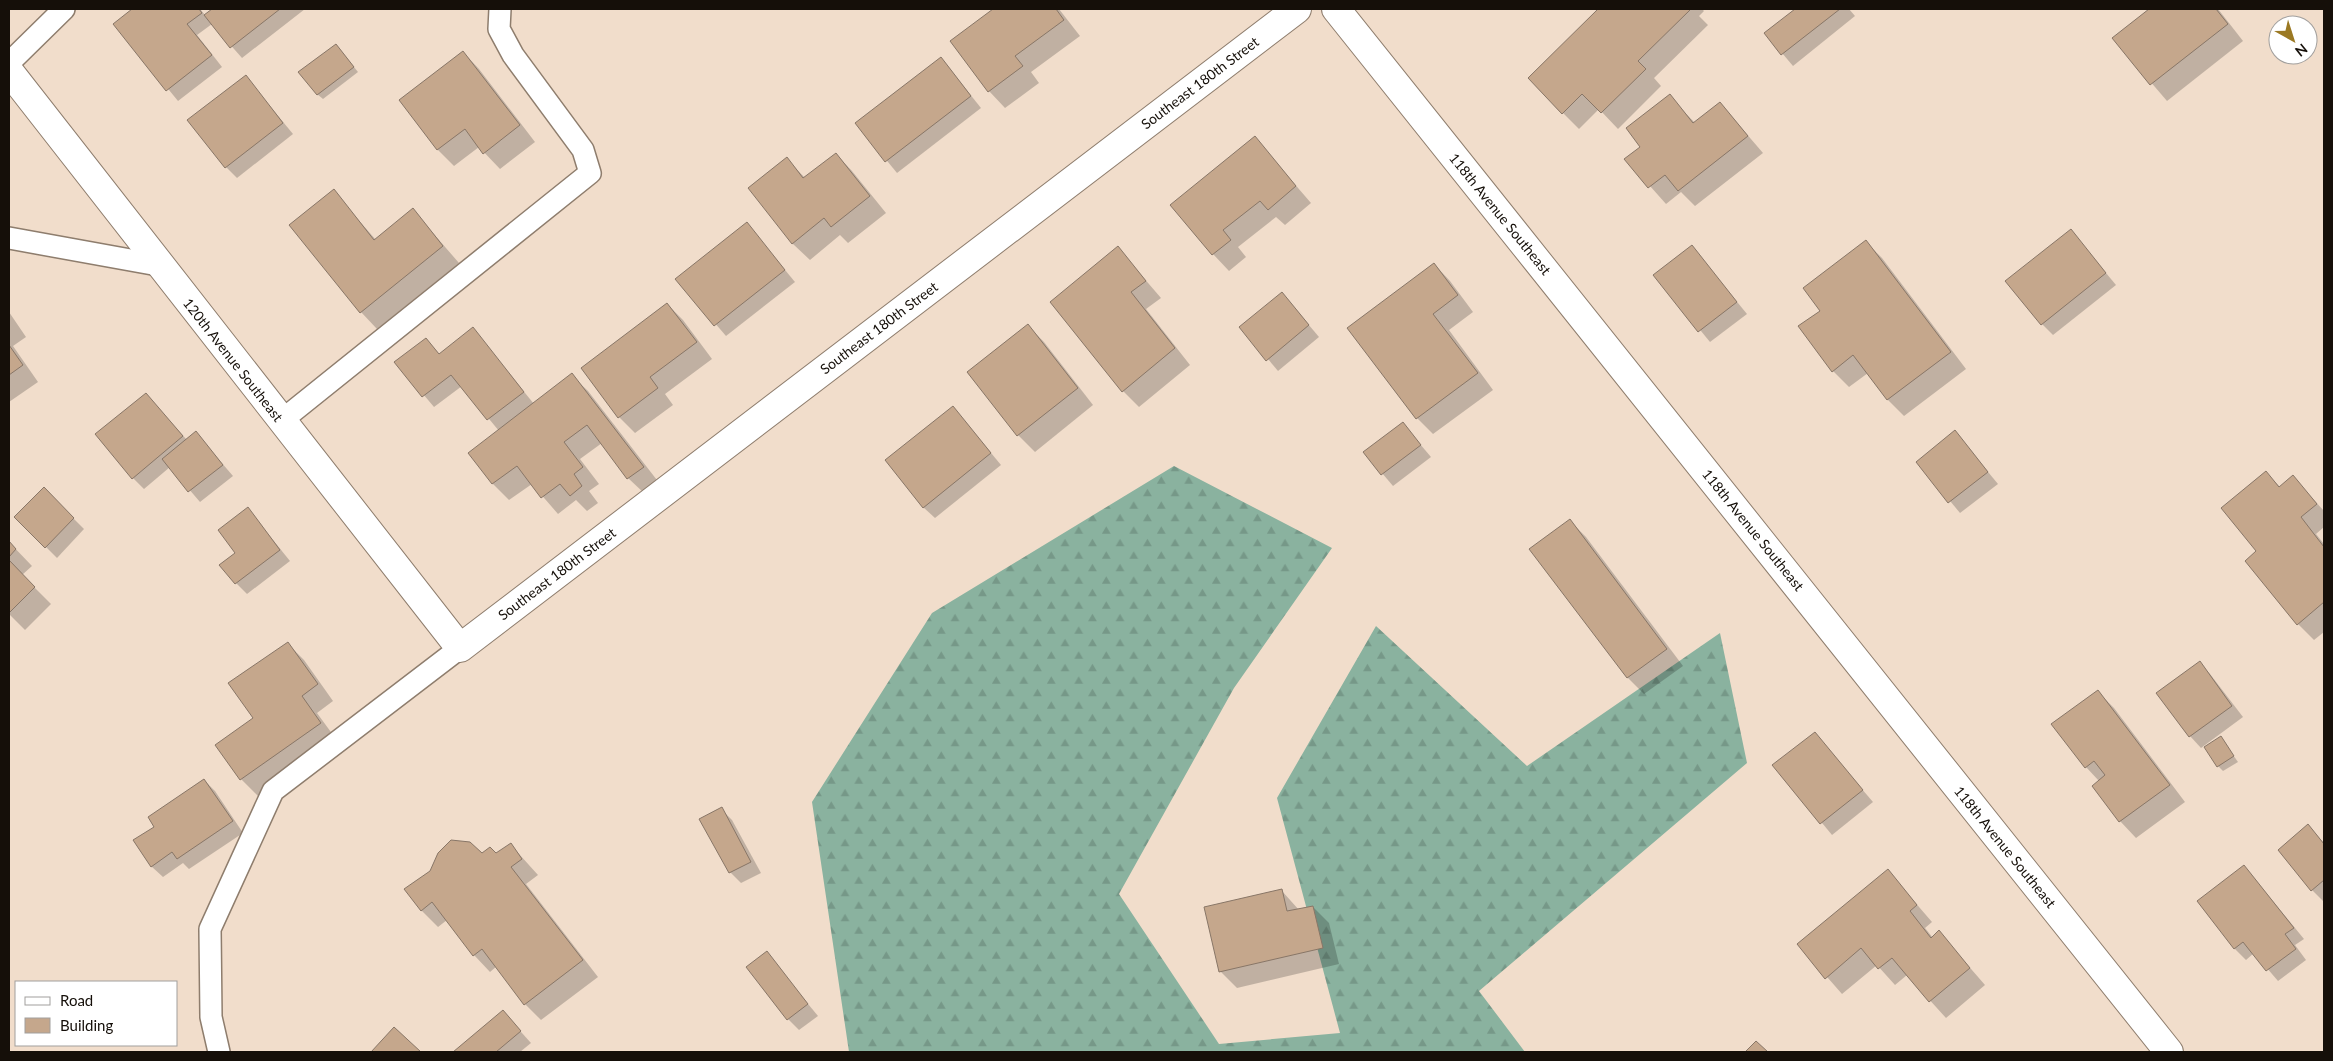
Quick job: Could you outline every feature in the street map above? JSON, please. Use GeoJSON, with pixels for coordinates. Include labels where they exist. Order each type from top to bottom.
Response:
{"type":"FeatureCollection","features":[{"type":"Feature","properties":{"kind":"street","name":"Southeast 180th Street"},"geometry":{"type":"LineString","coordinates":[[460,648],[1297,9]]}},
{"type":"Feature","properties":{"kind":"street","name":"118th Avenue Southeast"},"geometry":{"type":"LineString","coordinates":[[1336,9],[2169,1052]]}},
{"type":"Feature","properties":{"kind":"street","name":"120th Avenue Southeast"},"geometry":{"type":"LineString","coordinates":[[9,71],[158,265],[460,648]]}},
{"type":"Feature","properties":{"kind":"lane"},"geometry":{"type":"LineString","coordinates":[[9,63],[64,9]]}},
{"type":"Feature","properties":{"kind":"lane"},"geometry":{"type":"LineString","coordinates":[[281,421],[590,173],[583,150],[513,55],[499,29],[500,9]]}},
{"type":"Feature","properties":{"kind":"lane"},"geometry":{"type":"LineString","coordinates":[[9,238],[158,265]]}},
{"type":"Feature","properties":{"kind":"lane"},"geometry":{"type":"LineString","coordinates":[[219,1052],[211,1017],[210,929],[273,791],[460,648]]}},
{"type":"Feature","properties":{"kind":"green space"},"geometry":{"type":"Polygon","coordinates":[[[1174,466],[1332,548],[1234,688],[1119,894],[1219,1044],[1340,1033],[1277,798],[1376,626],[1527,766],[1720,633],[1747,763],[1479,991],[1525,1052],[849,1052],[812,802],[932,613],[1174,466]]]}},
{"type":"Feature","properties":{"kind":"building"},"geometry":{"type":"Polygon","coordinates":[[[132,9],[199,9],[202,13],[187,24],[212,55],[166,91],[113,24],[132,9]]]}},
{"type":"Feature","properties":{"kind":"building"},"geometry":{"type":"Polygon","coordinates":[[[212,9],[280,9],[230,48],[204,15],[212,9]]]}},
{"type":"Feature","properties":{"kind":"building"},"geometry":{"type":"Polygon","coordinates":[[[993,9],[1056,9],[1064,20],[1015,56],[1023,66],[988,92],[950,41],[993,9]]]}},
{"type":"Feature","properties":{"kind":"building"},"geometry":{"type":"Polygon","coordinates":[[[1598,9],[1691,9],[1638,61],[1646,69],[1601,113],[1582,94],[1562,114],[1528,78],[1598,9]]]}},
{"type":"Feature","properties":{"kind":"building"},"geometry":{"type":"Polygon","coordinates":[[[1795,9],[1840,9],[1781,55],[1764,33],[1795,9]]]}},
{"type":"Feature","properties":{"kind":"building"},"geometry":{"type":"Polygon","coordinates":[[[2149,9],[2216,9],[2228,24],[2150,85],[2112,38],[2149,9]]]}},
{"type":"Feature","properties":{"kind":"building"},"geometry":{"type":"Polygon","coordinates":[[[336,44],[354,67],[317,95],[298,72],[336,44]]]}},
{"type":"Feature","properties":{"kind":"building"},"geometry":{"type":"Polygon","coordinates":[[[463,51],[520,125],[483,154],[465,129],[437,150],[399,100],[463,51]]]}},
{"type":"Feature","properties":{"kind":"building"},"geometry":{"type":"Polygon","coordinates":[[[941,57],[971,96],[885,162],[855,123],[941,57]]]}},
{"type":"Feature","properties":{"kind":"building"},"geometry":{"type":"Polygon","coordinates":[[[246,75],[283,123],[225,168],[187,120],[246,75]]]}},
{"type":"Feature","properties":{"kind":"building"},"geometry":{"type":"Polygon","coordinates":[[[1670,94],[1693,123],[1720,102],[1748,136],[1678,191],[1665,175],[1648,188],[1624,159],[1640,147],[1626,128],[1670,94]]]}},
{"type":"Feature","properties":{"kind":"building"},"geometry":{"type":"Polygon","coordinates":[[[1255,136],[1296,186],[1268,210],[1260,201],[1223,230],[1231,240],[1212,255],[1170,205],[1255,136]]]}},
{"type":"Feature","properties":{"kind":"building"},"geometry":{"type":"Polygon","coordinates":[[[836,153],[870,196],[831,227],[824,218],[792,244],[748,188],[787,157],[803,178],[836,153]]]}},
{"type":"Feature","properties":{"kind":"building"},"geometry":{"type":"Polygon","coordinates":[[[334,189],[374,240],[413,208],[443,246],[360,313],[289,225],[334,189]]]}},
{"type":"Feature","properties":{"kind":"building"},"geometry":{"type":"Polygon","coordinates":[[[747,222],[785,270],[714,326],[675,279],[747,222]]]}},
{"type":"Feature","properties":{"kind":"building"},"geometry":{"type":"Polygon","coordinates":[[[2071,229],[2106,273],[2041,325],[2005,281],[2071,229]]]}},
{"type":"Feature","properties":{"kind":"building"},"geometry":{"type":"Polygon","coordinates":[[[1866,240],[1951,352],[1887,400],[1853,355],[1832,372],[1798,326],[1820,311],[1803,288],[1866,240]]]}},
{"type":"Feature","properties":{"kind":"building"},"geometry":{"type":"Polygon","coordinates":[[[1692,245],[1737,302],[1698,332],[1653,275],[1692,245]]]}},
{"type":"Feature","properties":{"kind":"building"},"geometry":{"type":"Polygon","coordinates":[[[1118,246],[1146,281],[1131,292],[1175,348],[1122,392],[1050,302],[1118,246]]]}},
{"type":"Feature","properties":{"kind":"building"},"geometry":{"type":"Polygon","coordinates":[[[1434,263],[1458,295],[1433,314],[1478,373],[1416,419],[1347,328],[1434,263]]]}},
{"type":"Feature","properties":{"kind":"building"},"geometry":{"type":"Polygon","coordinates":[[[1282,292],[1309,325],[1266,361],[1239,327],[1282,292]]]}},
{"type":"Feature","properties":{"kind":"building"},"geometry":{"type":"Polygon","coordinates":[[[667,303],[697,342],[650,377],[658,388],[618,418],[581,368],[667,303]]]}},
{"type":"Feature","properties":{"kind":"building"},"geometry":{"type":"Polygon","coordinates":[[[1028,324],[1078,388],[1017,436],[967,372],[1028,324]]]}},
{"type":"Feature","properties":{"kind":"building"},"geometry":{"type":"Polygon","coordinates":[[[473,327],[524,392],[487,420],[451,375],[422,397],[394,362],[426,338],[439,354],[473,327]]]}},
{"type":"Feature","properties":{"kind":"building"},"geometry":{"type":"Polygon","coordinates":[[[9,345],[23,365],[9,375],[9,345]]]}},
{"type":"Feature","properties":{"kind":"building"},"geometry":{"type":"Polygon","coordinates":[[[572,373],[644,467],[627,479],[587,425],[564,442],[583,467],[574,474],[582,486],[570,496],[560,484],[541,498],[517,466],[492,484],[468,453],[572,373]]]}},
{"type":"Feature","properties":{"kind":"building"},"geometry":{"type":"Polygon","coordinates":[[[146,393],[183,436],[132,479],[95,434],[146,393]]]}},
{"type":"Feature","properties":{"kind":"building"},"geometry":{"type":"Polygon","coordinates":[[[953,406],[991,453],[923,508],[885,460],[953,406]]]}},
{"type":"Feature","properties":{"kind":"building"},"geometry":{"type":"Polygon","coordinates":[[[1403,422],[1421,445],[1381,475],[1363,452],[1403,422]]]}},
{"type":"Feature","properties":{"kind":"building"},"geometry":{"type":"Polygon","coordinates":[[[1955,430],[1988,472],[1948,503],[1916,462],[1955,430]]]}},
{"type":"Feature","properties":{"kind":"building"},"geometry":{"type":"Polygon","coordinates":[[[196,431],[223,465],[188,492],[162,459],[196,431]]]}},
{"type":"Feature","properties":{"kind":"building"},"geometry":{"type":"Polygon","coordinates":[[[2266,471],[2279,487],[2293,475],[2317,504],[2301,517],[2324,547],[2324,602],[2297,625],[2245,561],[2256,551],[2221,508],[2266,471]]]}},
{"type":"Feature","properties":{"kind":"building"},"geometry":{"type":"Polygon","coordinates":[[[44,487],[74,518],[45,548],[14,517],[44,487]]]}},
{"type":"Feature","properties":{"kind":"building"},"geometry":{"type":"Polygon","coordinates":[[[248,507],[280,550],[235,584],[219,565],[235,553],[218,530],[248,507]]]}},
{"type":"Feature","properties":{"kind":"building"},"geometry":{"type":"Polygon","coordinates":[[[1570,519],[1667,649],[1627,678],[1529,549],[1570,519]]]}},
{"type":"Feature","properties":{"kind":"building"},"geometry":{"type":"Polygon","coordinates":[[[9,541],[16,549],[9,557],[9,541]]]}},
{"type":"Feature","properties":{"kind":"building"},"geometry":{"type":"Polygon","coordinates":[[[9,560],[35,587],[9,613],[9,560]]]}},
{"type":"Feature","properties":{"kind":"building"},"geometry":{"type":"Polygon","coordinates":[[[288,642],[318,684],[302,696],[321,723],[240,780],[215,745],[253,718],[228,683],[288,642]]]}},
{"type":"Feature","properties":{"kind":"building"},"geometry":{"type":"Polygon","coordinates":[[[2200,661],[2232,706],[2189,737],[2156,693],[2200,661]]]}},
{"type":"Feature","properties":{"kind":"building"},"geometry":{"type":"Polygon","coordinates":[[[2098,690],[2170,785],[2119,822],[2092,786],[2105,775],[2094,761],[2085,768],[2051,724],[2098,690]]]}},
{"type":"Feature","properties":{"kind":"building"},"geometry":{"type":"Polygon","coordinates":[[[1815,732],[1863,790],[1820,824],[1772,765],[1815,732]]]}},
{"type":"Feature","properties":{"kind":"building"},"geometry":{"type":"Polygon","coordinates":[[[2221,736],[2234,756],[2217,767],[2204,747],[2221,736]]]}},
{"type":"Feature","properties":{"kind":"building"},"geometry":{"type":"Polygon","coordinates":[[[204,779],[233,821],[177,859],[172,852],[151,867],[133,840],[154,827],[148,817],[204,779]]]}},
{"type":"Feature","properties":{"kind":"building"},"geometry":{"type":"Polygon","coordinates":[[[722,807],[751,862],[729,873],[699,819],[722,807]]]}},
{"type":"Feature","properties":{"kind":"building"},"geometry":{"type":"Polygon","coordinates":[[[2308,824],[2324,844],[2324,880],[2311,891],[2278,850],[2308,824]]]}},
{"type":"Feature","properties":{"kind":"building"},"geometry":{"type":"Polygon","coordinates":[[[451,840],[470,842],[482,853],[490,847],[496,853],[511,843],[522,859],[511,867],[583,960],[524,1005],[482,949],[473,956],[432,902],[421,911],[404,889],[430,871],[438,853],[451,840]]]}},
{"type":"Feature","properties":{"kind":"building"},"geometry":{"type":"Polygon","coordinates":[[[2244,865],[2294,928],[2285,934],[2296,949],[2266,971],[2243,942],[2234,949],[2197,901],[2244,865]]]}},
{"type":"Feature","properties":{"kind":"building"},"geometry":{"type":"Polygon","coordinates":[[[1888,869],[1917,905],[1910,911],[1931,938],[1939,930],[1970,968],[1929,1002],[1892,958],[1878,969],[1861,948],[1825,979],[1797,944],[1888,869]]]}},
{"type":"Feature","properties":{"kind":"building"},"geometry":{"type":"Polygon","coordinates":[[[1282,889],[1287,911],[1313,906],[1323,948],[1219,972],[1204,907],[1282,889]]]}},
{"type":"Feature","properties":{"kind":"building"},"geometry":{"type":"Polygon","coordinates":[[[767,951],[808,1004],[787,1020],[746,967],[767,951]]]}},
{"type":"Feature","properties":{"kind":"building"},"geometry":{"type":"Polygon","coordinates":[[[503,1010],[521,1031],[496,1052],[453,1052],[503,1010]]]}},
{"type":"Feature","properties":{"kind":"building"},"geometry":{"type":"Polygon","coordinates":[[[394,1027],[421,1052],[371,1052],[394,1027]]]}},
{"type":"Feature","properties":{"kind":"building"},"geometry":{"type":"Polygon","coordinates":[[[1756,1041],[1768,1052],[1745,1052],[1756,1041]]]}}]}
